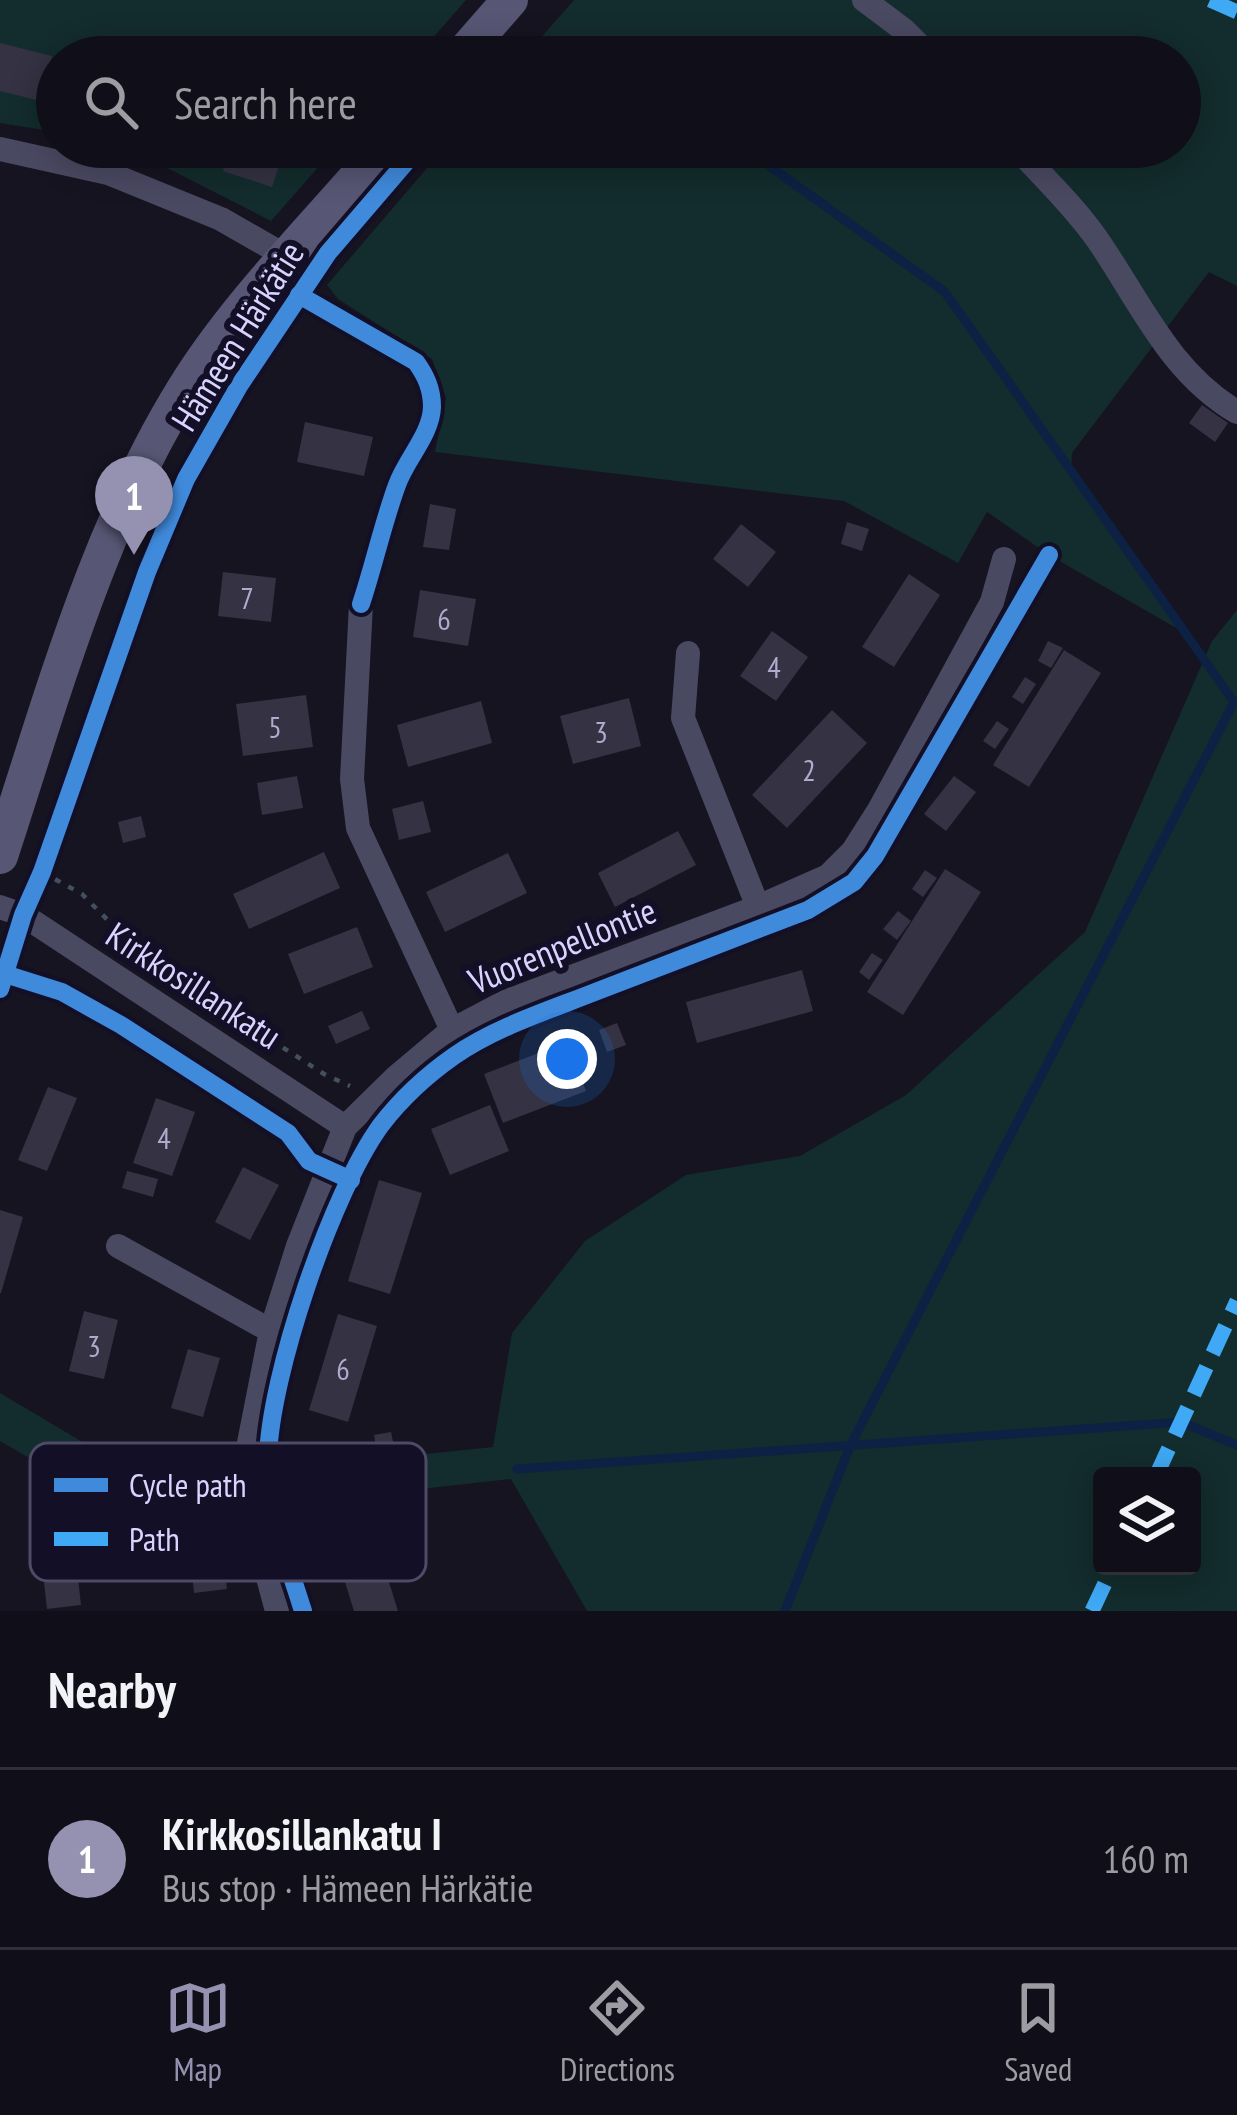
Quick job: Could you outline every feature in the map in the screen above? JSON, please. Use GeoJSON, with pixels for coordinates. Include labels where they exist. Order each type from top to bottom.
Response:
{"type":"FeatureCollection","features":[{"type":"Feature","properties":{"kind":"main road"},"geometry":{"type":"LineString","coordinates":[[478,36],[510,0]]}},
{"type":"Feature","properties":{"kind":"main road","name":"Hämeen Härkätie"},"geometry":{"type":"LineString","coordinates":[[0,856],[70,644],[155,439],[188,382],[365,168]]}},
{"type":"Feature","properties":{"kind":"street"},"geometry":{"type":"LineString","coordinates":[[864,0],[910,36]]}},
{"type":"Feature","properties":{"kind":"street"},"geometry":{"type":"LineString","coordinates":[[0,149],[36,157]]}},
{"type":"Feature","properties":{"kind":"street"},"geometry":{"type":"LineString","coordinates":[[86,168],[221,219],[289,258]]}},
{"type":"Feature","properties":{"kind":"street"},"geometry":{"type":"LineString","coordinates":[[1035,168],[1095,236],[1160,342],[1211,397],[1237,412]]}},
{"type":"Feature","properties":{"kind":"street","name":"Vuorenpellontie"},"geometry":{"type":"LineString","coordinates":[[249,1443],[271,1330],[345,1127],[452,1030],[505,1002],[758,907],[828,875],[853,851],[978,631],[1004,559]]}},
{"type":"Feature","properties":{"kind":"street"},"geometry":{"type":"LineString","coordinates":[[361,604],[352,779],[358,828],[452,1030]]}},
{"type":"Feature","properties":{"kind":"street"},"geometry":{"type":"LineString","coordinates":[[688,652],[683,718],[758,907]]}},
{"type":"Feature","properties":{"kind":"street","name":"Kirkkosillankatu"},"geometry":{"type":"LineString","coordinates":[[11,911],[345,1127]]}},
{"type":"Feature","properties":{"kind":"street"},"geometry":{"type":"LineString","coordinates":[[118,1246],[271,1330]]}},
{"type":"Feature","properties":{"kind":"street","name":"Vuorenpellontie"},"geometry":{"type":"LineString","coordinates":[[269,1581],[277,1611]]}},
{"type":"Feature","properties":{"kind":"path"},"geometry":{"type":"LineString","coordinates":[[11,911],[42,872],[49,850]]}},
{"type":"Feature","properties":{"kind":"path"},"geometry":{"type":"LineString","coordinates":[[42,872],[82,894],[147,960],[324,1074],[373,1099]]}},
{"type":"Feature","properties":{"kind":"green space"},"geometry":{"type":"Polygon","coordinates":[[[0,0],[466,0],[434,36],[36,36],[36,129],[0,123],[0,0]]]}},
{"type":"Feature","properties":{"kind":"green space"},"geometry":{"type":"Polygon","coordinates":[[[574,0],[1237,0],[1237,286],[1209,272],[1072,453],[1071,470],[1185,633],[1049,555],[987,512],[958,563],[844,501],[435,452],[446,398],[432,359],[338,299],[327,285],[427,168],[1201,168],[1201,36],[542,36],[574,0]]]}},
{"type":"Feature","properties":{"kind":"green space"},"geometry":{"type":"Polygon","coordinates":[[[167,168],[318,168],[271,221],[167,168]]]}},
{"type":"Feature","properties":{"kind":"green space"},"geometry":{"type":"Polygon","coordinates":[[[1237,610],[1237,1611],[587,1611],[511,1479],[426,1488],[426,1454],[493,1447],[512,1333],[585,1241],[686,1175],[800,1156],[906,1095],[1085,932],[1212,641],[1237,610]]]}},
{"type":"Feature","properties":{"kind":"green space"},"geometry":{"type":"Polygon","coordinates":[[[0,1393],[84,1443],[30,1443],[30,1459],[0,1441],[0,1393]]]}},
{"type":"Feature","properties":{"kind":"building"},"geometry":{"type":"Polygon","coordinates":[[[0,43],[36,52],[36,100],[0,91],[0,43]]]}},
{"type":"Feature","properties":{"kind":"building"},"geometry":{"type":"Polygon","coordinates":[[[224,168],[278,168],[272,187],[224,168]]]}},
{"type":"Feature","properties":{"kind":"building"},"geometry":{"type":"Polygon","coordinates":[[[1202,405],[1228,423],[1215,442],[1189,423],[1202,405]]]}},
{"type":"Feature","properties":{"kind":"building"},"geometry":{"type":"Polygon","coordinates":[[[305,422],[373,437],[364,476],[297,462],[305,422]]]}},
{"type":"Feature","properties":{"kind":"building"},"geometry":{"type":"Polygon","coordinates":[[[430,504],[456,509],[449,550],[423,547],[430,504]]]}},
{"type":"Feature","properties":{"kind":"building"},"geometry":{"type":"Polygon","coordinates":[[[847,522],[869,529],[862,551],[841,544],[847,522]]]}},
{"type":"Feature","properties":{"kind":"building"},"geometry":{"type":"Polygon","coordinates":[[[741,524],[776,552],[748,587],[713,559],[741,524]]]}},
{"type":"Feature","properties":{"kind":"building"},"geometry":{"type":"Polygon","coordinates":[[[223,572],[276,578],[271,622],[218,616],[223,572]]]}},
{"type":"Feature","properties":{"kind":"building"},"geometry":{"type":"Polygon","coordinates":[[[909,574],[940,595],[894,667],[862,647],[909,574]]]}},
{"type":"Feature","properties":{"kind":"building"},"geometry":{"type":"Polygon","coordinates":[[[420,590],[476,599],[468,646],[413,637],[420,590]]]}},
{"type":"Feature","properties":{"kind":"building"},"geometry":{"type":"Polygon","coordinates":[[[772,631],[808,657],[776,701],[740,676],[772,631]]]}},
{"type":"Feature","properties":{"kind":"building"},"geometry":{"type":"Polygon","coordinates":[[[1048,641],[1063,648],[1051,668],[1038,661],[1048,641]]]}},
{"type":"Feature","properties":{"kind":"building"},"geometry":{"type":"Polygon","coordinates":[[[1064,650],[1101,673],[1029,787],[993,765],[1064,650]]]}},
{"type":"Feature","properties":{"kind":"building"},"geometry":{"type":"Polygon","coordinates":[[[1025,677],[1036,684],[1023,704],[1012,697],[1025,677]]]}},
{"type":"Feature","properties":{"kind":"building"},"geometry":{"type":"Polygon","coordinates":[[[306,695],[313,747],[243,756],[236,704],[306,695]]]}},
{"type":"Feature","properties":{"kind":"building"},"geometry":{"type":"Polygon","coordinates":[[[629,698],[641,746],[573,764],[560,716],[629,698]]]}},
{"type":"Feature","properties":{"kind":"building"},"geometry":{"type":"Polygon","coordinates":[[[481,701],[492,743],[408,767],[397,725],[481,701]]]}},
{"type":"Feature","properties":{"kind":"building"},"geometry":{"type":"Polygon","coordinates":[[[832,710],[867,743],[787,828],[752,795],[832,710]]]}},
{"type":"Feature","properties":{"kind":"building"},"geometry":{"type":"Polygon","coordinates":[[[997,721],[1009,729],[995,749],[983,741],[997,721]]]}},
{"type":"Feature","properties":{"kind":"building"},"geometry":{"type":"Polygon","coordinates":[[[297,776],[303,808],[262,815],[257,783],[297,776]]]}},
{"type":"Feature","properties":{"kind":"building"},"geometry":{"type":"Polygon","coordinates":[[[954,776],[976,792],[946,831],[924,814],[954,776]]]}},
{"type":"Feature","properties":{"kind":"building"},"geometry":{"type":"Polygon","coordinates":[[[423,801],[431,832],[399,840],[392,809],[423,801]]]}},
{"type":"Feature","properties":{"kind":"building"},"geometry":{"type":"Polygon","coordinates":[[[141,816],[146,837],[123,843],[118,822],[141,816]]]}},
{"type":"Feature","properties":{"kind":"building"},"geometry":{"type":"Polygon","coordinates":[[[678,831],[696,865],[615,907],[598,873],[678,831]]]}},
{"type":"Feature","properties":{"kind":"building"},"geometry":{"type":"Polygon","coordinates":[[[324,852],[340,888],[249,929],[233,894],[324,852]]]}},
{"type":"Feature","properties":{"kind":"building"},"geometry":{"type":"Polygon","coordinates":[[[508,853],[527,893],[445,932],[426,892],[508,853]]]}},
{"type":"Feature","properties":{"kind":"building"},"geometry":{"type":"Polygon","coordinates":[[[945,869],[981,892],[903,1015],[867,992],[945,869]]]}},
{"type":"Feature","properties":{"kind":"building"},"geometry":{"type":"Polygon","coordinates":[[[925,870],[937,878],[923,897],[912,889],[925,870]]]}},
{"type":"Feature","properties":{"kind":"building"},"geometry":{"type":"Polygon","coordinates":[[[898,911],[911,921],[897,940],[883,929],[898,911]]]}},
{"type":"Feature","properties":{"kind":"building"},"geometry":{"type":"Polygon","coordinates":[[[357,927],[373,967],[304,994],[288,954],[357,927]]]}},
{"type":"Feature","properties":{"kind":"building"},"geometry":{"type":"Polygon","coordinates":[[[872,953],[883,960],[869,980],[859,972],[872,953]]]}},
{"type":"Feature","properties":{"kind":"building"},"geometry":{"type":"Polygon","coordinates":[[[802,970],[813,1011],[697,1043],[686,1002],[802,970]]]}},
{"type":"Feature","properties":{"kind":"building"},"geometry":{"type":"Polygon","coordinates":[[[362,1011],[370,1029],[336,1044],[328,1026],[362,1011]]]}},
{"type":"Feature","properties":{"kind":"building"},"geometry":{"type":"Polygon","coordinates":[[[617,1023],[626,1045],[607,1052],[599,1030],[617,1023]]]}},
{"type":"Feature","properties":{"kind":"building"},"geometry":{"type":"Polygon","coordinates":[[[567,1042],[586,1091],[503,1123],[484,1074],[567,1042]]]}},
{"type":"Feature","properties":{"kind":"building"},"geometry":{"type":"Polygon","coordinates":[[[48,1087],[77,1098],[47,1171],[18,1160],[48,1087]]]}},
{"type":"Feature","properties":{"kind":"building"},"geometry":{"type":"Polygon","coordinates":[[[156,1098],[195,1112],[172,1176],[133,1163],[156,1098]]]}},
{"type":"Feature","properties":{"kind":"building"},"geometry":{"type":"Polygon","coordinates":[[[490,1105],[509,1151],[450,1175],[431,1129],[490,1105]]]}},
{"type":"Feature","properties":{"kind":"building"},"geometry":{"type":"Polygon","coordinates":[[[243,1167],[279,1185],[250,1240],[215,1222],[243,1167]]]}},
{"type":"Feature","properties":{"kind":"building"},"geometry":{"type":"Polygon","coordinates":[[[127,1171],[158,1179],[153,1197],[122,1188],[127,1171]]]}},
{"type":"Feature","properties":{"kind":"building"},"geometry":{"type":"Polygon","coordinates":[[[379,1180],[422,1193],[390,1294],[348,1281],[379,1180]]]}},
{"type":"Feature","properties":{"kind":"building"},"geometry":{"type":"Polygon","coordinates":[[[0,1210],[23,1217],[1,1293],[0,1293],[0,1210]]]}},
{"type":"Feature","properties":{"kind":"building"},"geometry":{"type":"Polygon","coordinates":[[[84,1311],[118,1320],[104,1379],[69,1371],[84,1311]]]}},
{"type":"Feature","properties":{"kind":"building"},"geometry":{"type":"Polygon","coordinates":[[[338,1314],[377,1326],[348,1422],[309,1410],[338,1314]]]}},
{"type":"Feature","properties":{"kind":"building"},"geometry":{"type":"Polygon","coordinates":[[[188,1349],[220,1358],[203,1417],[171,1408],[188,1349]]]}},
{"type":"Feature","properties":{"kind":"building"},"geometry":{"type":"Polygon","coordinates":[[[391,1432],[393,1443],[375,1443],[374,1435],[391,1432]]]}},
{"type":"Feature","properties":{"kind":"building"},"geometry":{"type":"Polygon","coordinates":[[[44,1581],[78,1581],[81,1605],[47,1609],[44,1581]]]}},
{"type":"Feature","properties":{"kind":"building"},"geometry":{"type":"Polygon","coordinates":[[[193,1581],[226,1581],[227,1589],[194,1593],[193,1581]]]}},
{"type":"Feature","properties":{"kind":"building"},"geometry":{"type":"Polygon","coordinates":[[[345,1581],[389,1581],[398,1611],[354,1611],[345,1581]]]}},
{"type":"Feature","properties":{"kind":"waterway"},"geometry":{"type":"LineString","coordinates":[[772,168],[945,292],[1234,702],[850,1446],[785,1611]]}},
{"type":"Feature","properties":{"kind":"waterway"},"geometry":{"type":"LineString","coordinates":[[517,1469],[1181,1422],[1237,1445]]}},
{"type":"Feature","properties":{"kind":"marked path"},"geometry":{"type":"LineString","coordinates":[[1210,0],[1237,12]]}},
{"type":"Feature","properties":{"kind":"marked path"},"geometry":{"type":"LineString","coordinates":[[289,258],[299,295]]}},
{"type":"Feature","properties":{"kind":"marked path"},"geometry":{"type":"LineString","coordinates":[[1160,1467],[1237,1301]]}},
{"type":"Feature","properties":{"kind":"marked path"},"geometry":{"type":"LineString","coordinates":[[1092,1611],[1109,1575]]}},
{"type":"Feature","properties":{"kind":"cycle path"},"geometry":{"type":"LineString","coordinates":[[0,989],[147,572],[186,479],[239,386],[328,253],[401,168]]}},
{"type":"Feature","properties":{"kind":"cycle path"},"geometry":{"type":"LineString","coordinates":[[299,295],[416,362],[431,394],[431,417],[397,485],[361,604]]}},
{"type":"Feature","properties":{"kind":"cycle path"},"geometry":{"type":"LineString","coordinates":[[269,1443],[279,1382],[306,1286],[343,1194],[381,1125],[434,1071],[487,1036],[808,910],[854,882],[875,856],[1049,555]]}},
{"type":"Feature","properties":{"kind":"cycle path"},"geometry":{"type":"LineString","coordinates":[[5,974],[62,992],[121,1025],[288,1133],[309,1161],[351,1180]]}},
{"type":"Feature","properties":{"kind":"cycle path"},"geometry":{"type":"LineString","coordinates":[[294,1581],[303,1611]]}},
{"type":"Feature","properties":{"kind":"place","name":"Kirkkosillankatu I"},"geometry":{"type":"Point","coordinates":[134,555]}}]}
